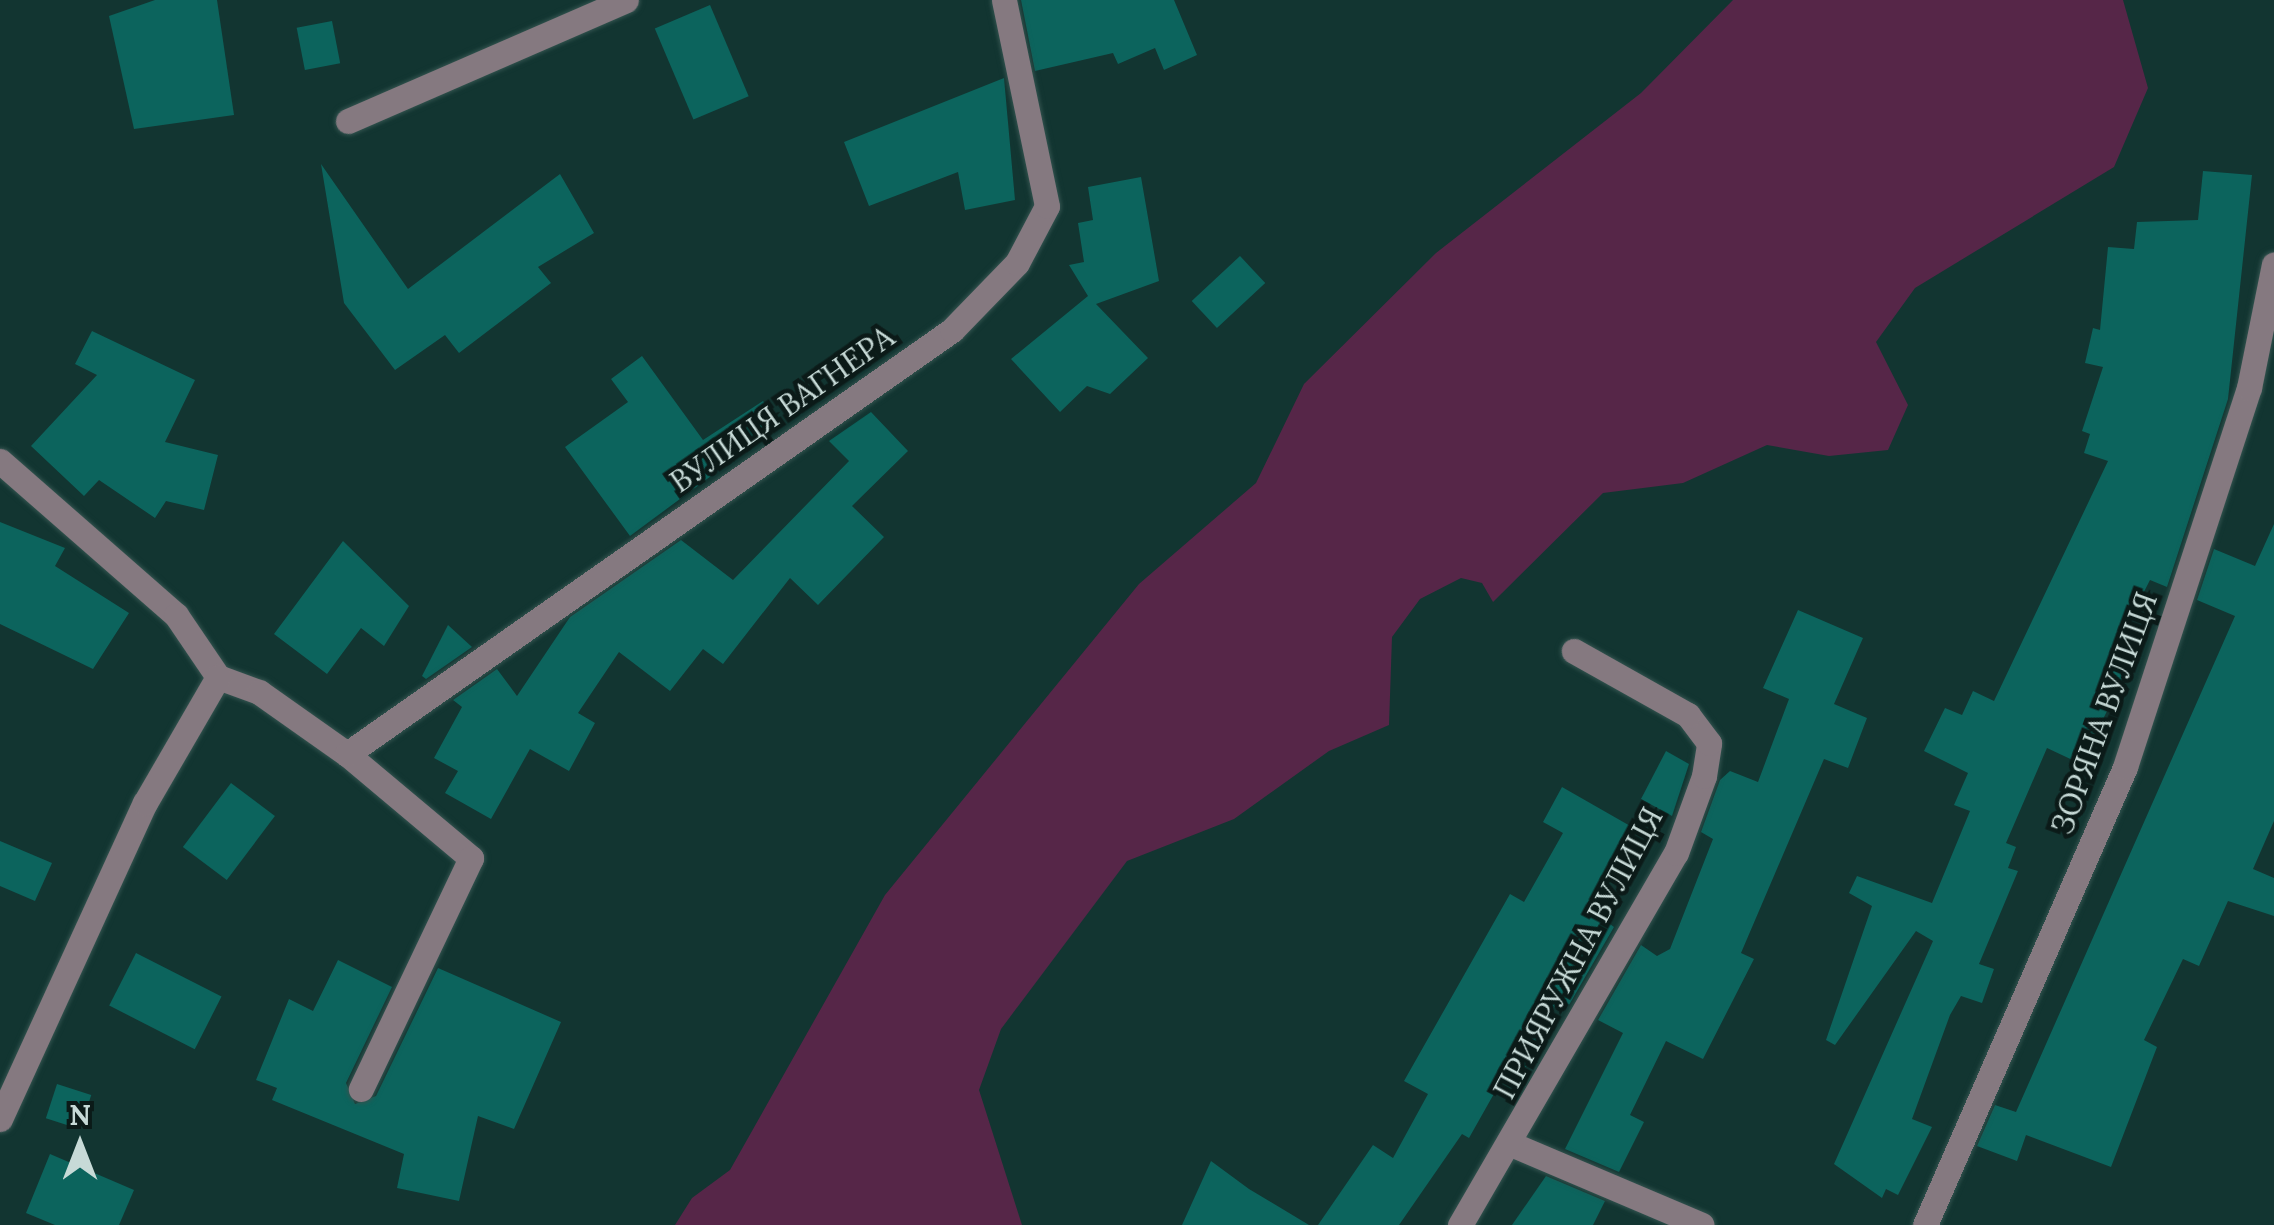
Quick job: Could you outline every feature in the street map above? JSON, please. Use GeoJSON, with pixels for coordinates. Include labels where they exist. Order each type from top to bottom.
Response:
{"type":"FeatureCollection","features":[{"type":"Feature","properties":{"kind":"street"},"geometry":{"type":"LineString","coordinates":[[348,121],[626,0]]}},
{"type":"Feature","properties":{"kind":"street","name":"ВУЛИЦЯ ВАГНЕРА"},"geometry":{"type":"LineString","coordinates":[[347,754],[952,330],[1017,263],[1047,206],[1004,0]]}},
{"type":"Feature","properties":{"kind":"street","name":"ЗОРЯНА ВУЛИЦЯ"},"geometry":{"type":"LineString","coordinates":[[1925,1225],[2126,766],[2248,388],[2274,264]]}},
{"type":"Feature","properties":{"kind":"street"},"geometry":{"type":"LineString","coordinates":[[0,461],[176,615],[218,677],[259,692],[347,754],[471,858],[361,1090]]}},
{"type":"Feature","properties":{"kind":"street","name":"ПРИЯРУЖНА ВУЛИЦЯ"},"geometry":{"type":"LineString","coordinates":[[1460,1225],[1511,1144],[1676,853],[1709,743],[1688,714],[1574,651]]}},
{"type":"Feature","properties":{"kind":"street"},"geometry":{"type":"LineString","coordinates":[[0,1119],[145,803],[218,677]]}},
{"type":"Feature","properties":{"kind":"street"},"geometry":{"type":"LineString","coordinates":[[1511,1144],[1702,1225]]}},
{"type":"Feature","properties":{"kind":"shaded area"},"geometry":{"type":"Polygon","coordinates":[[[1733,0],[2123,0],[2148,88],[2114,167],[1915,288],[1876,342],[1908,405],[1888,450],[1829,456],[1767,445],[1683,483],[1603,493],[1493,602],[1482,583],[1461,578],[1420,599],[1392,637],[1389,725],[1329,751],[1234,819],[1127,861],[1001,1029],[979,1090],[1022,1225],[675,1225],[692,1198],[730,1170],[885,895],[1139,584],[1256,483],[1304,384],[1436,253],[1641,93],[1733,0]]]}},
{"type":"Feature","properties":{"kind":"building"},"geometry":{"type":"Polygon","coordinates":[[[155,0],[217,0],[234,115],[134,129],[109,16],[155,0]]]}},
{"type":"Feature","properties":{"kind":"building"},"geometry":{"type":"Polygon","coordinates":[[[1021,0],[1174,0],[1197,55],[1164,70],[1155,48],[1118,64],[1113,53],[1035,71],[1021,0]]]}},
{"type":"Feature","properties":{"kind":"building"},"geometry":{"type":"Polygon","coordinates":[[[710,5],[749,96],[693,120],[655,28],[710,5]]]}},
{"type":"Feature","properties":{"kind":"building"},"geometry":{"type":"Polygon","coordinates":[[[332,21],[340,63],[305,70],[297,28],[332,21]]]}},
{"type":"Feature","properties":{"kind":"building"},"geometry":{"type":"Polygon","coordinates":[[[1004,78],[1015,200],[965,210],[958,172],[869,206],[844,142],[1004,78]]]}},
{"type":"Feature","properties":{"kind":"building"},"geometry":{"type":"Polygon","coordinates":[[[321,164],[408,289],[560,174],[594,233],[538,267],[551,283],[459,353],[445,335],[395,370],[344,303],[321,164]]]}},
{"type":"Feature","properties":{"kind":"building"},"geometry":{"type":"Polygon","coordinates":[[[2203,171],[2252,175],[2228,399],[2167,587],[2150,580],[2119,641],[2137,650],[2081,764],[2047,748],[2006,843],[2016,847],[2008,868],[2018,871],[1979,964],[1994,969],[1982,1003],[1961,996],[1950,1015],[1912,1119],[1932,1127],[1898,1195],[1886,1189],[1882,1198],[1834,1164],[1933,941],[1916,931],[1835,1045],[1826,1040],[1872,906],[1849,893],[1857,876],[1932,903],[1970,811],[1954,805],[1968,773],[1924,751],[1945,708],[1962,715],[1973,691],[1994,701],[2108,461],[2084,453],[2090,434],[2082,431],[2103,367],[2085,363],[2093,328],[2100,330],[2108,247],[2134,249],[2137,222],[2198,220],[2203,171]]]}},
{"type":"Feature","properties":{"kind":"building"},"geometry":{"type":"Polygon","coordinates":[[[1141,177],[1159,281],[1096,304],[1148,358],[1110,394],[1087,386],[1060,412],[1011,359],[1088,296],[1069,265],[1084,262],[1078,223],[1093,220],[1088,187],[1141,177]]]}},
{"type":"Feature","properties":{"kind":"building"},"geometry":{"type":"Polygon","coordinates":[[[1240,256],[1265,283],[1217,328],[1192,301],[1240,256]]]}},
{"type":"Feature","properties":{"kind":"building"},"geometry":{"type":"Polygon","coordinates":[[[92,331],[195,380],[165,442],[218,455],[204,510],[166,501],[155,518],[99,480],[84,496],[31,446],[97,375],[75,364],[92,331]]]}},
{"type":"Feature","properties":{"kind":"building"},"geometry":{"type":"Polygon","coordinates":[[[642,356],[703,440],[763,401],[780,425],[630,536],[565,447],[628,402],[611,379],[642,356]]]}},
{"type":"Feature","properties":{"kind":"building"},"geometry":{"type":"Polygon","coordinates":[[[871,412],[908,451],[852,506],[884,537],[818,605],[790,578],[723,664],[703,649],[670,691],[619,652],[578,713],[595,723],[569,771],[530,749],[491,819],[445,793],[458,771],[434,758],[462,707],[453,700],[497,669],[517,696],[570,617],[681,540],[733,580],[849,461],[829,441],[871,412]]]}},
{"type":"Feature","properties":{"kind":"building"},"geometry":{"type":"Polygon","coordinates":[[[0,522],[65,548],[55,566],[129,613],[93,669],[0,624],[0,522]]]}},
{"type":"Feature","properties":{"kind":"building"},"geometry":{"type":"Polygon","coordinates":[[[2274,524],[2274,821],[2253,869],[2274,878],[2274,916],[2228,901],[2199,966],[2183,959],[2144,1040],[2157,1047],[2111,1167],[2026,1135],[2017,1161],[1977,1146],[1995,1105],[2016,1112],[2235,616],[2197,600],[2214,549],[2255,566],[2274,524]]]}},
{"type":"Feature","properties":{"kind":"building"},"geometry":{"type":"Polygon","coordinates":[[[343,541],[409,606],[384,646],[361,628],[327,674],[274,634],[343,541]]]}},
{"type":"Feature","properties":{"kind":"building"},"geometry":{"type":"Polygon","coordinates":[[[1798,610],[1863,638],[1834,704],[1867,718],[1848,768],[1824,759],[1741,953],[1754,959],[1703,1059],[1666,1041],[1630,1115],[1644,1122],[1619,1172],[1565,1149],[1623,1033],[1598,1020],[1641,945],[1657,956],[1670,949],[1713,839],[1701,832],[1720,780],[1730,771],[1758,782],[1789,699],[1763,688],[1798,610]]]}},
{"type":"Feature","properties":{"kind":"building"},"geometry":{"type":"Polygon","coordinates":[[[448,625],[472,647],[426,679],[422,676],[448,625]]]}},
{"type":"Feature","properties":{"kind":"building"},"geometry":{"type":"Polygon","coordinates":[[[1666,751],[1689,764],[1672,816],[1641,799],[1666,751]]]}},
{"type":"Feature","properties":{"kind":"building"},"geometry":{"type":"Polygon","coordinates":[[[231,783],[275,816],[227,880],[183,847],[231,783]]]}},
{"type":"Feature","properties":{"kind":"building"},"geometry":{"type":"Polygon","coordinates":[[[1562,787],[1632,827],[1586,907],[1614,927],[1569,1005],[1558,1000],[1526,1067],[1513,1060],[1469,1138],[1462,1134],[1399,1225],[1318,1225],[1373,1145],[1393,1158],[1428,1094],[1404,1081],[1510,894],[1524,902],[1563,833],[1543,822],[1562,787]]]}},
{"type":"Feature","properties":{"kind":"building"},"geometry":{"type":"Polygon","coordinates":[[[0,841],[52,863],[35,901],[0,886],[0,841]]]}},
{"type":"Feature","properties":{"kind":"building"},"geometry":{"type":"Polygon","coordinates":[[[136,953],[222,997],[195,1049],[109,1006],[136,953]]]}},
{"type":"Feature","properties":{"kind":"building"},"geometry":{"type":"Polygon","coordinates":[[[338,960],[392,987],[346,1083],[355,1104],[376,1096],[438,968],[561,1022],[514,1129],[478,1116],[459,1201],[397,1188],[404,1154],[272,1100],[277,1088],[256,1080],[289,999],[313,1011],[338,960]]]}},
{"type":"Feature","properties":{"kind":"building"},"geometry":{"type":"Polygon","coordinates":[[[57,1084],[91,1095],[80,1129],[46,1118],[57,1084]]]}},
{"type":"Feature","properties":{"kind":"building"},"geometry":{"type":"Polygon","coordinates":[[[50,1154],[134,1190],[119,1225],[55,1225],[26,1213],[50,1154]]]}},
{"type":"Feature","properties":{"kind":"building"},"geometry":{"type":"Polygon","coordinates":[[[1211,1161],[1249,1189],[1309,1225],[1182,1225],[1211,1161]]]}},
{"type":"Feature","properties":{"kind":"building"},"geometry":{"type":"Polygon","coordinates":[[[1546,1176],[1605,1201],[1593,1225],[1512,1225],[1546,1176]]]}}]}
